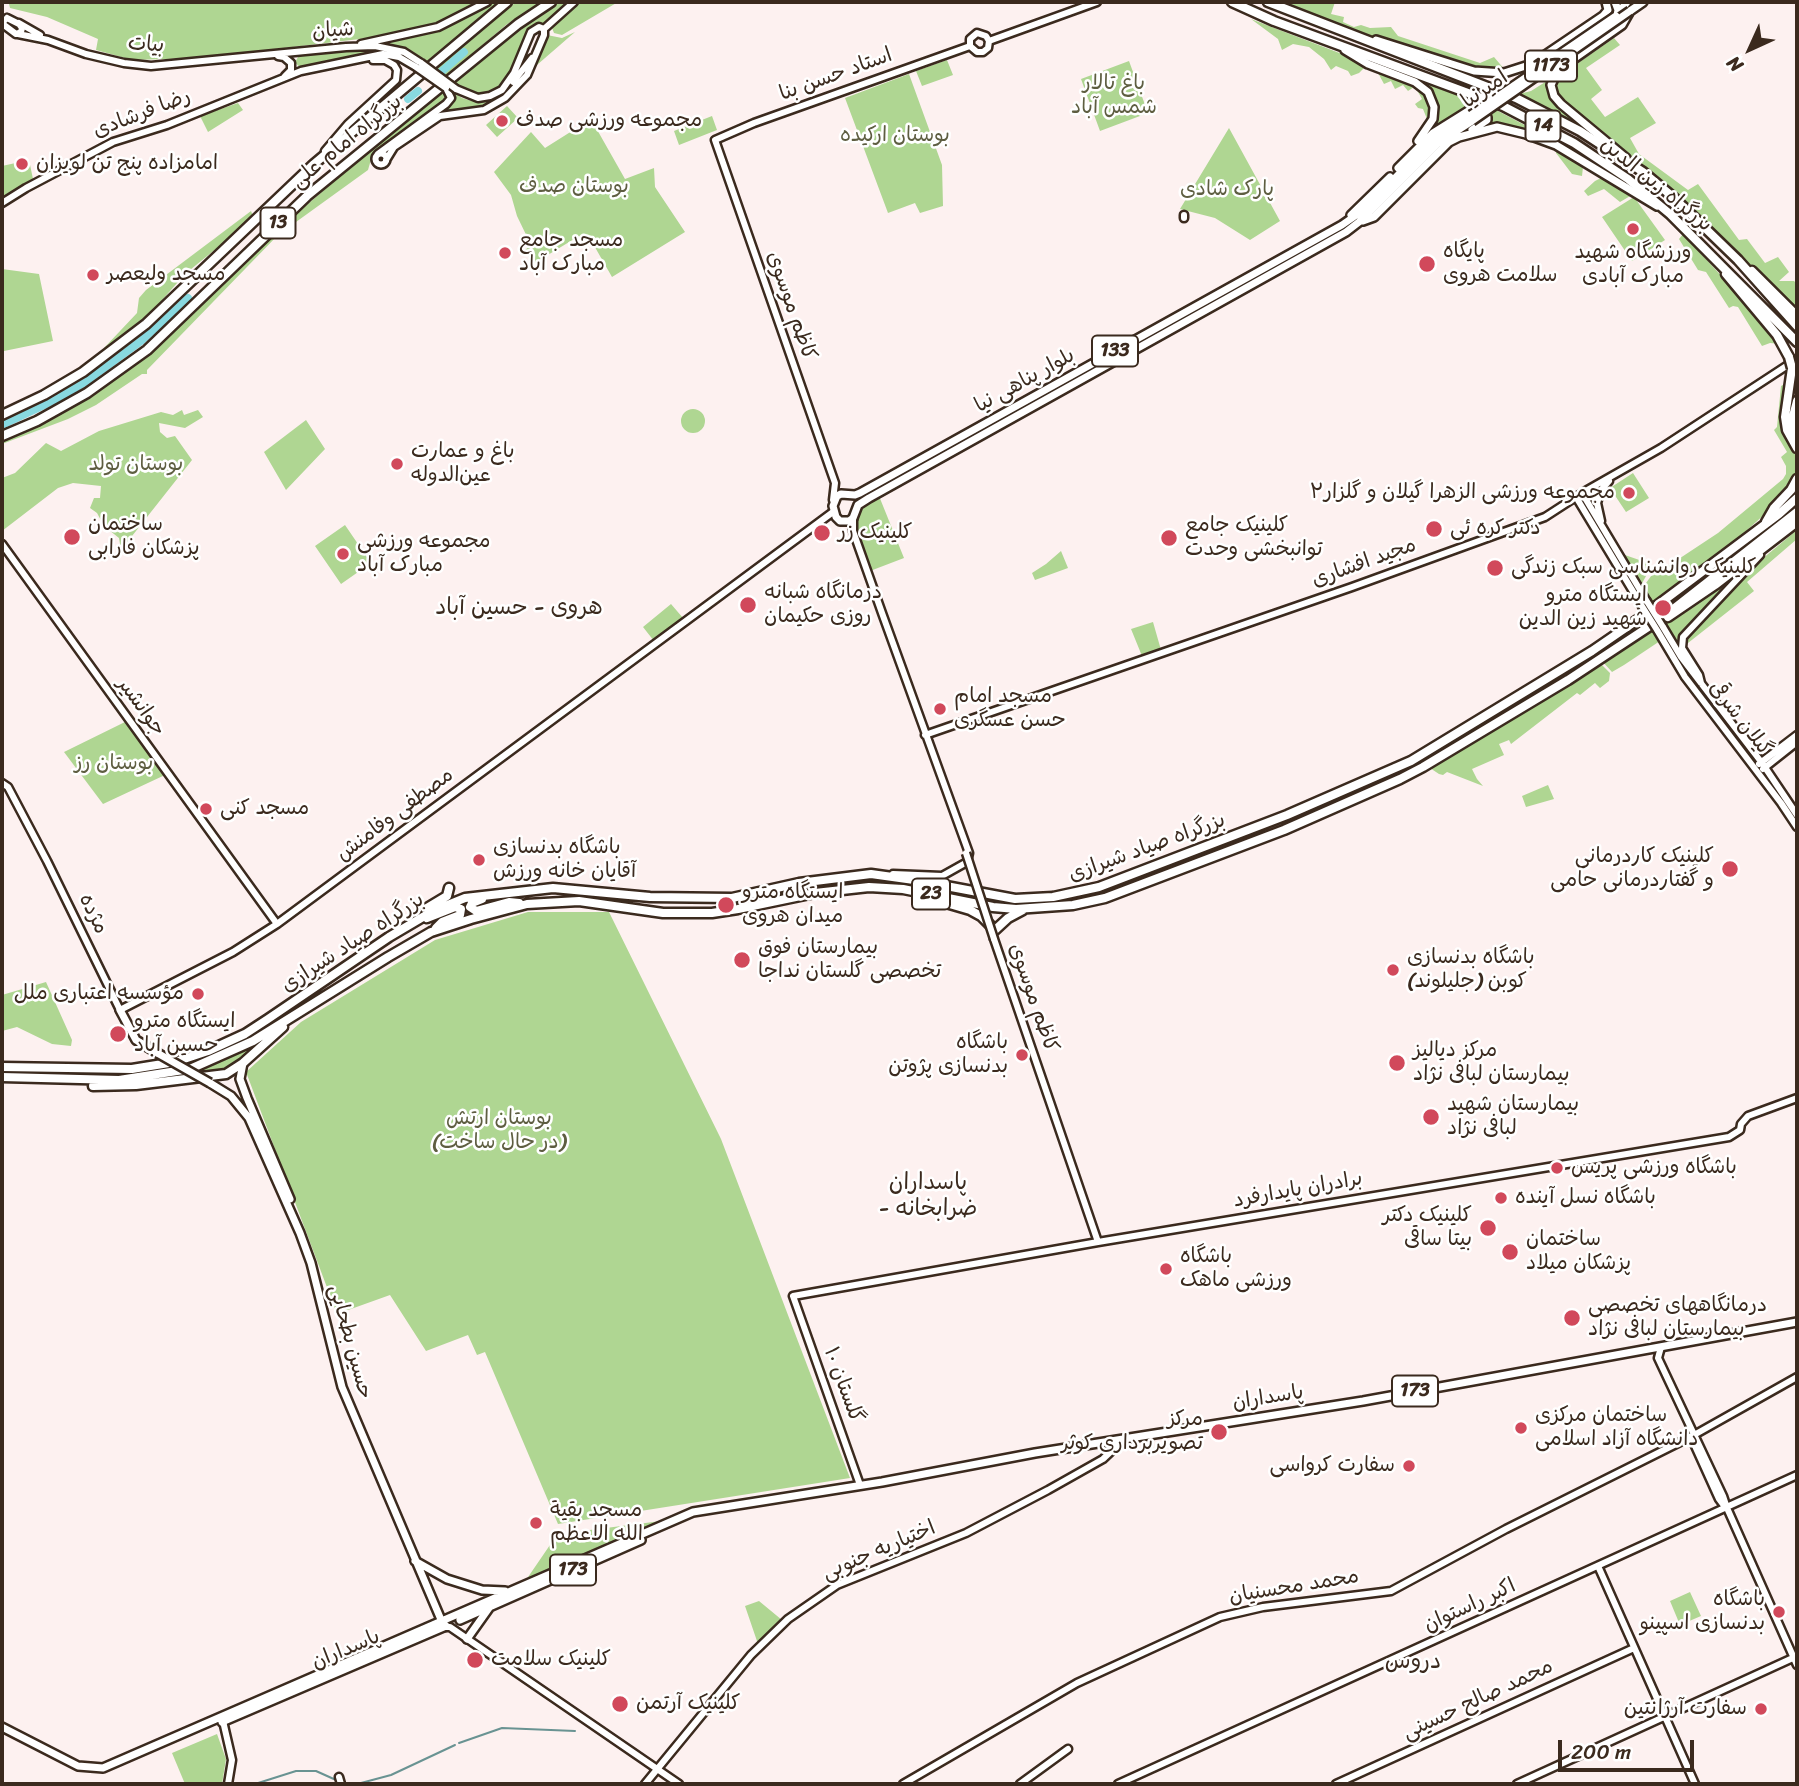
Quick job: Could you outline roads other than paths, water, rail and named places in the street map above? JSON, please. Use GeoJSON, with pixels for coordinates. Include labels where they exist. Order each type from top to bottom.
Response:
{"type":"FeatureCollection","features":[{"type":"Feature","properties":{"kind":"highway","name":"بزرگراه امام علی"},"geometry":{"type":"LineString","coordinates":[[2,415],[83,372],[131,336],[314,164],[507,2]]}},
{"type":"Feature","properties":{"kind":"highway","name":"بزرگراه امام علی"},"geometry":{"type":"LineString","coordinates":[[2,436],[37,421],[87,393],[147,350],[307,196],[519,24],[551,2]]}},
{"type":"Feature","properties":{"kind":"highway","name":"بزرگراه زین الدین"},"geometry":{"type":"LineString","coordinates":[[1232,2],[1274,21],[1503,106],[1602,160],[1670,214],[1797,342]]}},
{"type":"Feature","properties":{"kind":"highway","name":"بزرگراه زین الدین"},"geometry":{"type":"LineString","coordinates":[[1268,2],[1516,98],[1580,131],[1643,172],[1673,197],[1738,260],[1797,326]]}},
{"type":"Feature","properties":{"kind":"highway"},"geometry":{"type":"LineString","coordinates":[[1704,247],[1777,335],[1791,362],[1785,417],[1787,430],[1797,448]]}},
{"type":"Feature","properties":{"kind":"highway"},"geometry":{"type":"LineString","coordinates":[[1738,260],[1762,279],[1797,316]]}},
{"type":"Feature","properties":{"kind":"highway"},"geometry":{"type":"LineString","coordinates":[[1797,401],[1791,420],[1797,435]]}},
{"type":"Feature","properties":{"kind":"highway"},"geometry":{"type":"LineString","coordinates":[[1765,524],[1797,479]]}},
{"type":"Feature","properties":{"kind":"highway"},"geometry":{"type":"LineString","coordinates":[[1765,524],[1797,491]]}},
{"type":"Feature","properties":{"kind":"highway","name":"بزرگراه صیاد شیرازی"},"geometry":{"type":"LineString","coordinates":[[2,1067],[132,1069],[189,1058],[245,1034],[414,922],[465,898],[553,888],[650,897],[732,898],[799,883],[871,874],[1029,900],[1099,887],[1276,819],[1411,761],[1505,705],[1643,616],[1797,498]]}},
{"type":"Feature","properties":{"kind":"highway","name":"بزرگراه صیاد شیرازی"},"geometry":{"type":"LineString","coordinates":[[2,1077],[119,1080],[190,1069],[238,1049],[431,932],[527,904],[579,901],[663,912],[712,913],[842,889],[869,887],[903,889],[993,907],[1025,909],[1087,903],[1105,898],[1284,830],[1400,779],[1661,625],[1797,512]]}},
{"type":"Feature","properties":{"kind":"highway"},"geometry":{"type":"LineString","coordinates":[[1661,625],[1797,522]]}},
{"type":"Feature","properties":{"kind":"highway"},"geometry":{"type":"LineString","coordinates":[[353,961],[363,948],[445,898],[449,888]]}},
{"type":"Feature","properties":{"kind":"highway"},"geometry":{"type":"LineString","coordinates":[[903,889],[970,909],[995,930],[1008,918],[1025,909]]}},
{"type":"Feature","properties":{"kind":"highway"},"geometry":{"type":"LineString","coordinates":[[512,892],[474,901],[470,907],[476,911],[509,902],[527,904]]}},
{"type":"Feature","properties":{"kind":"highway"},"geometry":{"type":"LineString","coordinates":[[414,922],[455,907],[461,909],[460,915],[442,922],[431,932]]}},
{"type":"Feature","properties":{"kind":"highway"},"geometry":{"type":"LineString","coordinates":[[56,1080],[90,1086],[136,1085],[226,1074],[243,1063],[295,1015]]}},
{"type":"Feature","properties":{"kind":"main road"},"geometry":{"type":"LineString","coordinates":[[346,47],[438,27],[487,2]]}},
{"type":"Feature","properties":{"kind":"main road"},"geometry":{"type":"LineString","coordinates":[[446,88],[452,98],[378,154],[375,159],[378,164],[384,164],[394,147],[440,116],[480,111],[505,99],[527,75],[544,29],[574,2]]}},
{"type":"Feature","properties":{"kind":"main road"},"geometry":{"type":"LineString","coordinates":[[989,41],[1097,2]]}},
{"type":"Feature","properties":{"kind":"main road"},"geometry":{"type":"LineString","coordinates":[[1340,31],[1419,52],[1475,71],[1504,73],[1532,64],[1603,16],[1608,10],[1606,2]]}},
{"type":"Feature","properties":{"kind":"main road"},"geometry":{"type":"LineString","coordinates":[[1615,2],[1618,10],[1616,16]]}},
{"type":"Feature","properties":{"kind":"main road","name":"امیرنیا"},"geometry":{"type":"LineString","coordinates":[[1385,193],[1440,134],[1616,16],[1627,2]]}},
{"type":"Feature","properties":{"kind":"main road","name":"امیرنیا"},"geometry":{"type":"LineString","coordinates":[[1358,218],[1445,136],[1472,121],[1643,3]]}},
{"type":"Feature","properties":{"kind":"main road"},"geometry":{"type":"LineString","coordinates":[[1630,11],[1622,25],[1558,70],[1551,85],[1554,96],[1561,104],[1643,172]]}},
{"type":"Feature","properties":{"kind":"main road"},"geometry":{"type":"LineString","coordinates":[[8,17],[16,22],[22,29],[18,34],[3,24],[8,17]]}},
{"type":"Feature","properties":{"kind":"main road","name":"بیات"},"geometry":{"type":"LineString","coordinates":[[16,22],[48,40]]}},
{"type":"Feature","properties":{"kind":"main road"},"geometry":{"type":"LineString","coordinates":[[343,62],[383,54],[399,57],[419,65],[456,89],[478,98],[491,96],[502,90],[514,74],[531,32],[539,27],[544,29]]}},
{"type":"Feature","properties":{"kind":"main road"},"geometry":{"type":"LineString","coordinates":[[977,33],[986,36],[989,41],[988,48],[983,52],[977,52],[970,46],[972,36],[977,33]]}},
{"type":"Feature","properties":{"kind":"main road","name":"بیات"},"geometry":{"type":"LineString","coordinates":[[18,34],[48,40],[86,54],[151,66],[244,57]]}},
{"type":"Feature","properties":{"kind":"main road"},"geometry":{"type":"LineString","coordinates":[[1336,44],[1368,64],[1415,82],[1428,92],[1434,107],[1433,119],[1408,157]]}},
{"type":"Feature","properties":{"kind":"main road","name":"استاد حسن بنا"},"geometry":{"type":"LineString","coordinates":[[715,140],[754,123],[970,46]]}},
{"type":"Feature","properties":{"kind":"main road","name":"شیان"},"geometry":{"type":"LineString","coordinates":[[244,57],[346,47],[390,48],[404,52],[419,65]]}},
{"type":"Feature","properties":{"kind":"main road"},"geometry":{"type":"LineString","coordinates":[[283,78],[290,70],[292,55],[297,52]]}},
{"type":"Feature","properties":{"kind":"main road"},"geometry":{"type":"LineString","coordinates":[[419,65],[446,88],[468,99],[485,100],[494,98],[509,88],[537,52]]}},
{"type":"Feature","properties":{"kind":"main road"},"geometry":{"type":"LineString","coordinates":[[244,57],[281,57],[301,71]]}},
{"type":"Feature","properties":{"kind":"main road"},"geometry":{"type":"LineString","coordinates":[[314,164],[348,124],[396,80],[397,70],[386,60],[343,62]]}},
{"type":"Feature","properties":{"kind":"main road","name":"رضا فرشادی"},"geometry":{"type":"LineString","coordinates":[[2,203],[113,142],[167,125],[301,71],[343,62]]}},
{"type":"Feature","properties":{"kind":"main road"},"geometry":{"type":"LineString","coordinates":[[1342,225],[1433,133],[1470,109],[1481,111],[1487,117],[1482,124],[1440,149],[1374,217],[1358,218]]}},
{"type":"Feature","properties":{"kind":"main road"},"geometry":{"type":"LineString","coordinates":[[1459,137],[1497,127],[1536,137],[1563,149],[1670,214]]}},
{"type":"Feature","properties":{"kind":"main road","name":"کاظم موسوی"},"geometry":{"type":"LineString","coordinates":[[715,140],[835,483],[834,500]]}},
{"type":"Feature","properties":{"kind":"main road","name":"بلوار پناهی نیا"},"geometry":{"type":"LineString","coordinates":[[834,500],[841,494],[855,495],[971,436],[1358,218]]}},
{"type":"Feature","properties":{"kind":"main road","name":"بلوار پناهی نیا"},"geometry":{"type":"LineString","coordinates":[[1261,275],[1334,240],[1358,218]]}},
{"type":"Feature","properties":{"kind":"main road","name":"مجید افشاری"},"geometry":{"type":"LineString","coordinates":[[925,735],[1545,517],[1628,468],[1791,362]]}},
{"type":"Feature","properties":{"kind":"main road","name":"بلوار پناهی نیا"},"geometry":{"type":"LineString","coordinates":[[853,519],[858,505],[971,436]]}},
{"type":"Feature","properties":{"kind":"main road"},"geometry":{"type":"LineString","coordinates":[[1607,537],[1597,508],[1598,497],[1606,484],[1628,468]]}},
{"type":"Feature","properties":{"kind":"main road"},"geometry":{"type":"LineString","coordinates":[[1579,495],[1584,509],[1661,625]]}},
{"type":"Feature","properties":{"kind":"main road"},"geometry":{"type":"LineString","coordinates":[[1579,495],[1607,537],[1643,601]]}},
{"type":"Feature","properties":{"kind":"main road"},"geometry":{"type":"LineString","coordinates":[[834,500],[833,512],[853,531]]}},
{"type":"Feature","properties":{"kind":"main road"},"geometry":{"type":"LineString","coordinates":[[1545,517],[1554,516],[1572,505],[1579,505],[1584,509]]}},
{"type":"Feature","properties":{"kind":"main road","name":"مصطفی وفامنش"},"geometry":{"type":"LineString","coordinates":[[120,1010],[233,952],[277,924],[833,512]]}},
{"type":"Feature","properties":{"kind":"main road"},"geometry":{"type":"LineString","coordinates":[[840,521],[853,519],[853,531]]}},
{"type":"Feature","properties":{"kind":"main road","name":"کاظم موسوی"},"geometry":{"type":"LineString","coordinates":[[853,531],[936,765],[937,776],[967,853],[1098,1242]]}},
{"type":"Feature","properties":{"kind":"main road"},"geometry":{"type":"LineString","coordinates":[[1702,685],[1699,675],[1682,648],[1683,637],[1774,541]]}},
{"type":"Feature","properties":{"kind":"main road","name":"جوانشیر"},"geometry":{"type":"LineString","coordinates":[[2,544],[277,924]]}},
{"type":"Feature","properties":{"kind":"main road","name":"گیلان شرقی"},"geometry":{"type":"LineString","coordinates":[[1661,625],[1681,657],[1756,755],[1797,815]]}},
{"type":"Feature","properties":{"kind":"main road","name":"گیلان شرقی"},"geometry":{"type":"LineString","coordinates":[[1661,625],[1672,657],[1797,827]]}},
{"type":"Feature","properties":{"kind":"main road"},"geometry":{"type":"LineString","coordinates":[[1721,723],[1727,718]]}},
{"type":"Feature","properties":{"kind":"main road"},"geometry":{"type":"LineString","coordinates":[[1757,770],[1797,735]]}},
{"type":"Feature","properties":{"kind":"main road"},"geometry":{"type":"LineString","coordinates":[[1763,765],[1797,742]]}},
{"type":"Feature","properties":{"kind":"main road"},"geometry":{"type":"LineString","coordinates":[[1749,760],[1756,755]]}},
{"type":"Feature","properties":{"kind":"main road","name":"مژده"},"geometry":{"type":"LineString","coordinates":[[2,783],[8,787],[41,849],[136,1040],[210,1083]]}},
{"type":"Feature","properties":{"kind":"main road"},"geometry":{"type":"LineString","coordinates":[[871,874],[942,876],[959,869],[967,862],[967,853]]}},
{"type":"Feature","properties":{"kind":"main road"},"geometry":{"type":"LineString","coordinates":[[243,1063],[240,1079],[279,1173],[300,1233]]}},
{"type":"Feature","properties":{"kind":"main road","name":"حسین بطحایی"},"geometry":{"type":"LineString","coordinates":[[210,1083],[231,1096],[249,1118],[300,1233],[312,1263],[342,1387],[443,1625]]}},
{"type":"Feature","properties":{"kind":"main road","name":"برادران پایدارفرد"},"geometry":{"type":"LineString","coordinates":[[793,1296],[1098,1242],[1729,1137],[1740,1130],[1741,1124],[1748,1116],[1797,1098]]}},
{"type":"Feature","properties":{"kind":"main road","name":"گلستان ۱۰"},"geometry":{"type":"LineString","coordinates":[[793,1296],[860,1485]]}},
{"type":"Feature","properties":{"kind":"main road","name":"پاسداران"},"geometry":{"type":"LineString","coordinates":[[443,1625],[509,1591],[693,1512],[1035,1453],[1363,1401],[1797,1322]]}},
{"type":"Feature","properties":{"kind":"main road"},"geometry":{"type":"LineString","coordinates":[[1661,1347],[1658,1358],[1723,1496],[1797,1665]]}},
{"type":"Feature","properties":{"kind":"main road","name":"محمد محسنیان"},"geometry":{"type":"LineString","coordinates":[[903,1784],[1077,1683],[1220,1617],[1263,1607],[1391,1591],[1506,1529],[1694,1435],[1797,1377]]}},
{"type":"Feature","properties":{"kind":"main road","name":"اختیاریه جنوبی"},"geometry":{"type":"LineString","coordinates":[[645,1784],[751,1655],[788,1619],[837,1584],[966,1534],[1103,1459],[1123,1440]]}},
{"type":"Feature","properties":{"kind":"main road","name":"اکبر راستوان"},"geometry":{"type":"LineString","coordinates":[[1118,1784],[1797,1475]]}},
{"type":"Feature","properties":{"kind":"main road","name":"پاسداران"},"geometry":{"type":"LineString","coordinates":[[2,1729],[62,1760],[91,1769],[103,1768],[489,1607],[702,1512]]}},
{"type":"Feature","properties":{"kind":"main road"},"geometry":{"type":"LineString","coordinates":[[414,1560],[447,1578],[482,1590],[509,1591]]}},
{"type":"Feature","properties":{"kind":"main road"},"geometry":{"type":"LineString","coordinates":[[1598,1566],[1695,1784]]}},
{"type":"Feature","properties":{"kind":"main road"},"geometry":{"type":"LineString","coordinates":[[467,1639],[489,1607]]}},
{"type":"Feature","properties":{"kind":"main road"},"geometry":{"type":"LineString","coordinates":[[443,1625],[450,1627],[576,1718],[679,1784]]}},
{"type":"Feature","properties":{"kind":"main road"},"geometry":{"type":"LineString","coordinates":[[443,1625],[672,1784]]}},
{"type":"Feature","properties":{"kind":"main road","name":"محمد صالح حسینی"},"geometry":{"type":"LineString","coordinates":[[1336,1784],[1634,1648]]}},
{"type":"Feature","properties":{"kind":"main road"},"geometry":{"type":"LineString","coordinates":[[1517,1784],[1795,1657]]}},
{"type":"Feature","properties":{"kind":"main road"},"geometry":{"type":"LineString","coordinates":[[576,1718],[577,1727]]}},
{"type":"Feature","properties":{"kind":"main road"},"geometry":{"type":"LineString","coordinates":[[222,1719],[232,1760],[228,1784]]}},
{"type":"Feature","properties":{"kind":"main road"},"geometry":{"type":"LineString","coordinates":[[1020,1784],[1060,1761],[1068,1749]]}},
{"type":"Feature","properties":{"kind":"waterway"},"geometry":{"type":"LineString","coordinates":[[441,72],[464,52]]}},
{"type":"Feature","properties":{"kind":"waterway"},"geometry":{"type":"LineString","coordinates":[[408,99],[418,91]]}},
{"type":"Feature","properties":{"kind":"waterway"},"geometry":{"type":"LineString","coordinates":[[2,425],[55,400],[85,382],[141,341],[188,298]]}},
{"type":"Feature","properties":{"kind":"waterway"},"geometry":{"type":"LineString","coordinates":[[459,1743],[502,1728],[575,1731]]}},
{"type":"Feature","properties":{"kind":"waterway"},"geometry":{"type":"LineString","coordinates":[[344,1783],[361,1783],[391,1775],[455,1745]]}},
{"type":"Feature","properties":{"kind":"waterway"},"geometry":{"type":"LineString","coordinates":[[255,1784],[296,1771],[316,1771],[336,1780]]}},
{"type":"Feature","properties":{"kind":"place","name":"مجموعه ورزشی صدف"},"geometry":{"type":"Point","coordinates":[502,121]}},
{"type":"Feature","properties":{"kind":"place","name":"امامزاده پنج تن لویزان"},"geometry":{"type":"Point","coordinates":[22,164]}},
{"type":"Feature","properties":{"kind":"place","name":"ورزشگاه شهید مبارک آبادی"},"geometry":{"type":"Point","coordinates":[1633,229]}},
{"type":"Feature","properties":{"kind":"place","name":"مسجد جامع مبارک آباد"},"geometry":{"type":"Point","coordinates":[505,253]}},
{"type":"Feature","properties":{"kind":"place","name":"پایگاه سلامت هروی"},"geometry":{"type":"Point","coordinates":[1427,264]}},
{"type":"Feature","properties":{"kind":"place","name":"مسجد ولیعصر"},"geometry":{"type":"Point","coordinates":[93,275]}},
{"type":"Feature","properties":{"kind":"place","name":"باغ و عمارت عین‌الدوله"},"geometry":{"type":"Point","coordinates":[397,464]}},
{"type":"Feature","properties":{"kind":"place","name":"مجموعه ورزشی الزهرا گیلان و گلزار۲"},"geometry":{"type":"Point","coordinates":[1629,493]}},
{"type":"Feature","properties":{"kind":"place","name":"دکتر کره ئی"},"geometry":{"type":"Point","coordinates":[1434,529]}},
{"type":"Feature","properties":{"kind":"place","name":"کلینیک زر"},"geometry":{"type":"Point","coordinates":[822,533]}},
{"type":"Feature","properties":{"kind":"place","name":"ساختمان پزشکان فارابی"},"geometry":{"type":"Point","coordinates":[72,537]}},
{"type":"Feature","properties":{"kind":"place","name":"کلینیک جامع توانبخشی وحدت"},"geometry":{"type":"Point","coordinates":[1169,538]}},
{"type":"Feature","properties":{"kind":"place","name":"مجموعه ورزشی مبارک آباد"},"geometry":{"type":"Point","coordinates":[343,554]}},
{"type":"Feature","properties":{"kind":"place","name":"کلینیک روانشناسی سبک زندگی"},"geometry":{"type":"Point","coordinates":[1495,568]}},
{"type":"Feature","properties":{"kind":"place","name":"درمانگاه شبانه روزی حکیمان"},"geometry":{"type":"Point","coordinates":[748,605]}},
{"type":"Feature","properties":{"kind":"place","name":"ایستگاه مترو شهید زین الدین"},"geometry":{"type":"Point","coordinates":[1663,608]}},
{"type":"Feature","properties":{"kind":"place","name":"مسجد امام حسن عسگری"},"geometry":{"type":"Point","coordinates":[940,709]}},
{"type":"Feature","properties":{"kind":"place","name":"مسجد کنی"},"geometry":{"type":"Point","coordinates":[206,809]}},
{"type":"Feature","properties":{"kind":"place","name":"باشگاه بدنسازی آقایان خانه ورزش"},"geometry":{"type":"Point","coordinates":[479,860]}},
{"type":"Feature","properties":{"kind":"place","name":"کلینیک کاردرمانی و گفتاردرمانی حامی"},"geometry":{"type":"Point","coordinates":[1730,869]}},
{"type":"Feature","properties":{"kind":"place","name":"ایستگاه مترو میدان هروی"},"geometry":{"type":"Point","coordinates":[726,905]}},
{"type":"Feature","properties":{"kind":"place","name":"بیمارستان فوق تخصصی گلستان نداجا"},"geometry":{"type":"Point","coordinates":[742,960]}},
{"type":"Feature","properties":{"kind":"place","name":"باشگاه بدنسازی کوبن (جلیلوند)"},"geometry":{"type":"Point","coordinates":[1393,970]}},
{"type":"Feature","properties":{"kind":"place","name":"مؤسسه اعتباری ملل"},"geometry":{"type":"Point","coordinates":[198,994]}},
{"type":"Feature","properties":{"kind":"place","name":"ایستگاه مترو حسین آباد"},"geometry":{"type":"Point","coordinates":[118,1034]}},
{"type":"Feature","properties":{"kind":"place","name":"باشگاه بدنسازی پژوتن"},"geometry":{"type":"Point","coordinates":[1022,1055]}},
{"type":"Feature","properties":{"kind":"place","name":"مرکز دیالیز بیمارستان لبافی نژاد"},"geometry":{"type":"Point","coordinates":[1397,1063]}},
{"type":"Feature","properties":{"kind":"place","name":"بیمارستان شهید لبافی نژاد"},"geometry":{"type":"Point","coordinates":[1431,1117]}},
{"type":"Feature","properties":{"kind":"place","name":"باشگاه ورزشی پریس"},"geometry":{"type":"Point","coordinates":[1557,1168]}},
{"type":"Feature","properties":{"kind":"place","name":"باشگاه نسل آینده"},"geometry":{"type":"Point","coordinates":[1501,1198]}},
{"type":"Feature","properties":{"kind":"place","name":"کلینیک دکتر بیتا ساقی"},"geometry":{"type":"Point","coordinates":[1488,1228]}},
{"type":"Feature","properties":{"kind":"place","name":"ساختمان پزشکان میلاد"},"geometry":{"type":"Point","coordinates":[1510,1252]}},
{"type":"Feature","properties":{"kind":"place","name":"باشگاه ورزشی ماهک"},"geometry":{"type":"Point","coordinates":[1166,1269]}},
{"type":"Feature","properties":{"kind":"place","name":"درمانگاههای تخصصی بیمارستان لبافی نژاد"},"geometry":{"type":"Point","coordinates":[1572,1318]}},
{"type":"Feature","properties":{"kind":"place","name":"ساختمان مرکزی دانشگاه آزاد اسلامی"},"geometry":{"type":"Point","coordinates":[1521,1428]}},
{"type":"Feature","properties":{"kind":"place","name":"مرکز تصویربرداری کوثر"},"geometry":{"type":"Point","coordinates":[1219,1432]}},
{"type":"Feature","properties":{"kind":"place","name":"سفارت کرواسی"},"geometry":{"type":"Point","coordinates":[1409,1466]}},
{"type":"Feature","properties":{"kind":"place","name":"مسجد بقیة الله الاعظم"},"geometry":{"type":"Point","coordinates":[536,1523]}},
{"type":"Feature","properties":{"kind":"place","name":"باشگاه بدنسازی اسپینو"},"geometry":{"type":"Point","coordinates":[1779,1612]}},
{"type":"Feature","properties":{"kind":"place","name":"کلینیک سلامت"},"geometry":{"type":"Point","coordinates":[475,1660]}},
{"type":"Feature","properties":{"kind":"place","name":"کلینیک آرتمن"},"geometry":{"type":"Point","coordinates":[620,1704]}},
{"type":"Feature","properties":{"kind":"place","name":"سفارت آرژانتین"},"geometry":{"type":"Point","coordinates":[1761,1709]}},
{"type":"Feature","properties":{"kind":"district","name":"هروی - حسین آباد"},"geometry":{"type":"Point","coordinates":[519,608]}},
{"type":"Feature","properties":{"kind":"district","name":"پاسداران - ضرابخانه"},"geometry":{"type":"Point","coordinates":[928,1196]}},
{"type":"Feature","properties":{"kind":"district","name":"دروس"},"geometry":{"type":"Point","coordinates":[1413,1662]}},
{"type":"Feature","properties":{"kind":"park label","name":"باغ تالار شمس آباد"},"geometry":{"type":"Point","coordinates":[1114,96]}},
{"type":"Feature","properties":{"kind":"park label","name":"بوستان ارکیده"},"geometry":{"type":"Point","coordinates":[895,136]}},
{"type":"Feature","properties":{"kind":"park label","name":"بوستان صدف"},"geometry":{"type":"Point","coordinates":[574,187]}},
{"type":"Feature","properties":{"kind":"park label","name":"پارک شادی"},"geometry":{"type":"Point","coordinates":[1227,190]}},
{"type":"Feature","properties":{"kind":"park label","name":"بوستان تولد"},"geometry":{"type":"Point","coordinates":[136,465]}},
{"type":"Feature","properties":{"kind":"park label","name":"بوستان رز"},"geometry":{"type":"Point","coordinates":[114,764]}},
{"type":"Feature","properties":{"kind":"park label","name":"بوستان ارتش (در حال ساخت)"},"geometry":{"type":"Point","coordinates":[499,1131]}}]}
